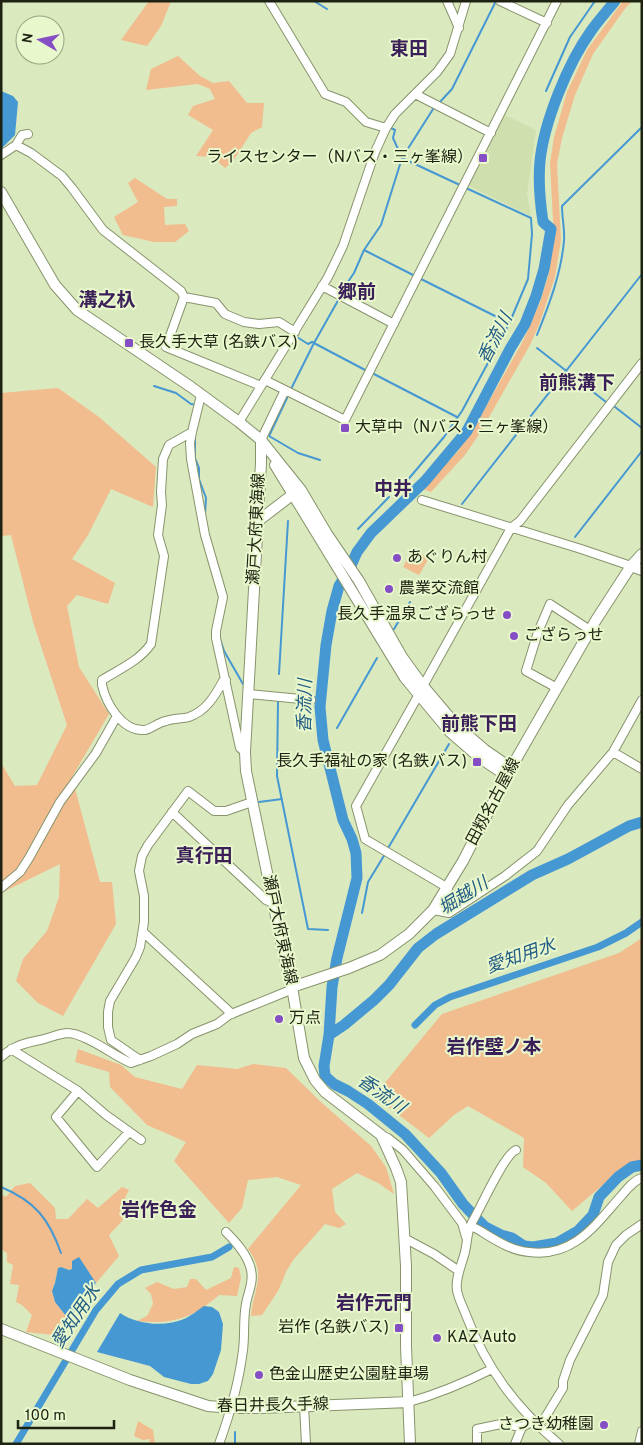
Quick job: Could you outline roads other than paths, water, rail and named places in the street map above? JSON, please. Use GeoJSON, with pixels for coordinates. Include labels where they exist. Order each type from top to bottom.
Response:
{"type":"FeatureCollection","features":[{"type":"Feature","properties":{"kind":"main road","name":"瀬戸大府東海線"},"geometry":{"type":"LineString","coordinates":[[1,192],[56,285],[73,305],[239,422],[261,440],[301,490],[354,573],[421,691]]}},
{"type":"Feature","properties":{"kind":"main road","name":"瀬戸大府東海線"},"geometry":{"type":"LineString","coordinates":[[261,440],[292,495],[405,678],[509,772]]}},
{"type":"Feature","properties":{"kind":"main road","name":"瀬戸大府東海線"},"geometry":{"type":"LineString","coordinates":[[261,440],[245,752],[246,772],[292,987],[304,1058],[315,1080],[325,1092],[381,1135],[394,1161],[401,1182],[406,1266],[406,1346],[410,1444]]}},
{"type":"Feature","properties":{"kind":"main road"},"geometry":{"type":"LineString","coordinates":[[258,521],[292,495]]}},
{"type":"Feature","properties":{"kind":"main road","name":"田籾名古屋線"},"geometry":{"type":"LineString","coordinates":[[292,987],[322,978],[380,955],[395,946],[433,910],[448,888],[509,772],[590,630],[631,566],[642,554]]}},
{"type":"Feature","properties":{"kind":"main road"},"geometry":{"type":"LineString","coordinates":[[631,566],[642,570]]}},
{"type":"Feature","properties":{"kind":"main road","name":"春日井長久手線"},"geometry":{"type":"LineString","coordinates":[[1,1329],[153,1389],[208,1406],[231,1408],[408,1402]]}},
{"type":"Feature","properties":{"kind":"street"},"geometry":{"type":"LineString","coordinates":[[269,1],[325,94],[346,102],[366,122],[386,128]]}},
{"type":"Feature","properties":{"kind":"street"},"geometry":{"type":"LineString","coordinates":[[447,1],[458,28]]}},
{"type":"Feature","properties":{"kind":"street"},"geometry":{"type":"LineString","coordinates":[[239,422],[295,332],[343,246],[375,152],[386,128],[396,114],[437,72],[450,54],[466,1]]}},
{"type":"Feature","properties":{"kind":"street"},"geometry":{"type":"LineString","coordinates":[[500,1],[547,23]]}},
{"type":"Feature","properties":{"kind":"street"},"geometry":{"type":"LineString","coordinates":[[16,145],[31,153],[62,176],[103,230],[181,290],[184,297],[166,347],[285,390],[345,420],[557,1]]}},
{"type":"Feature","properties":{"kind":"street"},"geometry":{"type":"LineString","coordinates":[[415,94],[491,133]]}},
{"type":"Feature","properties":{"kind":"street"},"geometry":{"type":"LineString","coordinates":[[1,155],[16,145],[22,135],[28,134]]}},
{"type":"Feature","properties":{"kind":"street"},"geometry":{"type":"LineString","coordinates":[[322,286],[394,324]]}},
{"type":"Feature","properties":{"kind":"street"},"geometry":{"type":"LineString","coordinates":[[184,297],[216,303],[225,314],[244,322],[259,324],[279,322],[295,332]]}},
{"type":"Feature","properties":{"kind":"street"},"geometry":{"type":"LineString","coordinates":[[448,888],[365,838],[356,806],[511,528],[520,520],[642,363]]}},
{"type":"Feature","properties":{"kind":"street"},"geometry":{"type":"LineString","coordinates":[[261,440],[285,390]]}},
{"type":"Feature","properties":{"kind":"street"},"geometry":{"type":"LineString","coordinates":[[201,395],[190,443],[193,468],[206,535],[223,597],[216,631],[240,748],[245,752]]}},
{"type":"Feature","properties":{"kind":"street"},"geometry":{"type":"LineString","coordinates":[[192,432],[169,445],[163,459],[162,505],[158,535],[164,556],[151,644],[144,654],[102,680],[103,691],[116,716],[132,728],[145,730],[173,718],[189,717],[209,704],[223,681],[226,680]]}},
{"type":"Feature","properties":{"kind":"street"},"geometry":{"type":"LineString","coordinates":[[422,500],[631,566]]}},
{"type":"Feature","properties":{"kind":"street"},"geometry":{"type":"LineString","coordinates":[[557,688],[526,671],[538,632],[550,604],[590,630]]}},
{"type":"Feature","properties":{"kind":"street"},"geometry":{"type":"LineString","coordinates":[[248,694],[311,700]]}},
{"type":"Feature","properties":{"kind":"street"},"geometry":{"type":"LineString","coordinates":[[433,910],[449,913],[505,876],[537,851],[568,805],[612,752],[642,700]]}},
{"type":"Feature","properties":{"kind":"street"},"geometry":{"type":"LineString","coordinates":[[1,888],[20,872],[60,802],[96,753],[116,716]]}},
{"type":"Feature","properties":{"kind":"street"},"geometry":{"type":"LineString","coordinates":[[612,752],[642,769]]}},
{"type":"Feature","properties":{"kind":"street"},"geometry":{"type":"LineString","coordinates":[[140,1060],[111,1040],[108,1026],[110,1001],[136,958],[140,947],[144,896],[139,871],[142,856],[188,791],[214,811],[226,811],[252,802]]}},
{"type":"Feature","properties":{"kind":"street"},"geometry":{"type":"LineString","coordinates":[[172,812],[266,900],[273,903]]}},
{"type":"Feature","properties":{"kind":"street"},"geometry":{"type":"LineString","coordinates":[[142,932],[232,1014]]}},
{"type":"Feature","properties":{"kind":"street"},"geometry":{"type":"LineString","coordinates":[[1,1057],[11,1048],[68,1033],[96,1043],[117,1057],[131,1063],[177,1044],[192,1034],[217,1024],[232,1014],[288,991],[292,987]]}},
{"type":"Feature","properties":{"kind":"street"},"geometry":{"type":"LineString","coordinates":[[11,1048],[78,1091],[106,1115],[141,1140]]}},
{"type":"Feature","properties":{"kind":"street"},"geometry":{"type":"LineString","coordinates":[[78,1091],[56,1117],[98,1168],[129,1132]]}},
{"type":"Feature","properties":{"kind":"street"},"geometry":{"type":"LineString","coordinates":[[381,1135],[403,1150],[434,1186],[462,1223],[466,1236]]}},
{"type":"Feature","properties":{"kind":"street"},"geometry":{"type":"LineString","coordinates":[[516,1150],[511,1152],[502,1166],[466,1236],[457,1289],[474,1337],[492,1369],[520,1407],[559,1444]]}},
{"type":"Feature","properties":{"kind":"street"},"geometry":{"type":"LineString","coordinates":[[471,1225],[499,1242],[519,1250],[551,1253],[567,1248],[581,1239],[625,1191],[638,1179],[642,1178]]}},
{"type":"Feature","properties":{"kind":"street"},"geometry":{"type":"LineString","coordinates":[[477,1444],[477,1429],[501,1424],[522,1427],[536,1423],[546,1416],[562,1388],[562,1381],[570,1360],[603,1295],[608,1262],[616,1245],[642,1224]]}},
{"type":"Feature","properties":{"kind":"street"},"geometry":{"type":"LineString","coordinates":[[220,1444],[231,1408],[243,1351],[246,1305],[252,1285],[252,1272],[249,1261],[226,1232]]}},
{"type":"Feature","properties":{"kind":"street"},"geometry":{"type":"LineString","coordinates":[[404,1238],[434,1254],[459,1271]]}},
{"type":"Feature","properties":{"kind":"street"},"geometry":{"type":"LineString","coordinates":[[408,1402],[434,1395],[492,1369]]}},
{"type":"Feature","properties":{"kind":"street"},"geometry":{"type":"LineString","coordinates":[[304,1406],[306,1444]]}},
{"type":"Feature","properties":{"kind":"street"},"geometry":{"type":"LineString","coordinates":[[515,1444],[522,1427]]}},
{"type":"Feature","properties":{"kind":"street"},"geometry":{"type":"LineString","coordinates":[[639,1444],[642,1431]]}},
{"type":"Feature","properties":{"kind":"water"},"geometry":{"type":"Polygon","coordinates":[[[1,91],[13,96],[18,102],[15,135],[1,149],[1,91]]]}},
{"type":"Feature","properties":{"kind":"water"},"geometry":{"type":"Polygon","coordinates":[[[79,1257],[96,1283],[82,1300],[70,1321],[55,1302],[52,1291],[58,1268],[72,1269],[72,1261],[79,1257]]]}},
{"type":"Feature","properties":{"kind":"water"},"geometry":{"type":"Polygon","coordinates":[[[204,1306],[212,1307],[219,1312],[223,1324],[221,1350],[213,1374],[208,1381],[191,1384],[164,1377],[150,1366],[97,1352],[120,1313],[135,1320],[160,1324],[177,1322],[187,1318],[204,1306]]]}},
{"type":"Feature","properties":{"kind":"waterway"},"geometry":{"type":"LineString","coordinates":[[314,1],[327,9]]}},
{"type":"Feature","properties":{"kind":"waterway"},"geometry":{"type":"LineString","coordinates":[[439,103],[452,89],[496,1]]}},
{"type":"Feature","properties":{"kind":"waterway"},"geometry":{"type":"LineString","coordinates":[[546,91],[570,37],[595,1]]}},
{"type":"Feature","properties":{"kind":"waterway","name":"香流川"},"geometry":{"type":"LineString","coordinates":[[615,1],[582,44],[558,93],[546,129],[542,146],[539,177],[543,222],[551,229],[544,269],[525,324],[467,431],[425,481],[371,533],[357,552],[339,586],[332,611],[326,645],[320,707],[323,740],[343,820],[356,853],[357,878],[337,958],[324,1066],[325,1076],[334,1084],[368,1104],[405,1134],[441,1173],[463,1204],[485,1227],[512,1238],[524,1246],[533,1247],[557,1243],[578,1231],[593,1215],[599,1197],[618,1177],[632,1167],[642,1165]]}},
{"type":"Feature","properties":{"kind":"waterway"},"geometry":{"type":"LineString","coordinates":[[341,292],[354,273],[364,250],[381,225],[402,158],[435,106]]}},
{"type":"Feature","properties":{"kind":"waterway"},"geometry":{"type":"LineString","coordinates":[[537,335],[550,301],[560,265],[564,237],[562,206],[642,127]]}},
{"type":"Feature","properties":{"kind":"waterway"},"geometry":{"type":"LineString","coordinates":[[391,128],[395,130],[393,138],[402,158],[462,186]]}},
{"type":"Feature","properties":{"kind":"waterway"},"geometry":{"type":"LineString","coordinates":[[400,489],[444,437],[462,411],[509,324],[528,279],[532,234],[531,218],[466,188]]}},
{"type":"Feature","properties":{"kind":"waterway"},"geometry":{"type":"LineString","coordinates":[[364,250],[415,276]]}},
{"type":"Feature","properties":{"kind":"waterway"},"geometry":{"type":"LineString","coordinates":[[462,504],[642,274]]}},
{"type":"Feature","properties":{"kind":"waterway"},"geometry":{"type":"LineString","coordinates":[[419,278],[509,323]]}},
{"type":"Feature","properties":{"kind":"waterway"},"geometry":{"type":"LineString","coordinates":[[291,389],[340,297]]}},
{"type":"Feature","properties":{"kind":"waterway"},"geometry":{"type":"LineString","coordinates":[[297,337],[308,344],[312,342],[367,371]]}},
{"type":"Feature","properties":{"kind":"waterway"},"geometry":{"type":"LineString","coordinates":[[537,348],[606,402]]}},
{"type":"Feature","properties":{"kind":"waterway"},"geometry":{"type":"LineString","coordinates":[[372,373],[457,417]]}},
{"type":"Feature","properties":{"kind":"waterway"},"geometry":{"type":"LineString","coordinates":[[154,386],[176,393],[191,404],[197,405]]}},
{"type":"Feature","properties":{"kind":"waterway"},"geometry":{"type":"LineString","coordinates":[[287,398],[269,436],[298,453],[320,460]]}},
{"type":"Feature","properties":{"kind":"waterway"},"geometry":{"type":"LineString","coordinates":[[615,407],[642,428]]}},
{"type":"Feature","properties":{"kind":"waterway"},"geometry":{"type":"LineString","coordinates":[[195,434],[195,458],[199,468],[199,479],[206,498],[205,514]]}},
{"type":"Feature","properties":{"kind":"waterway"},"geometry":{"type":"LineString","coordinates":[[575,537],[642,451]]}},
{"type":"Feature","properties":{"kind":"waterway"},"geometry":{"type":"LineString","coordinates":[[358,529],[389,497]]}},
{"type":"Feature","properties":{"kind":"waterway"},"geometry":{"type":"LineString","coordinates":[[279,674],[288,521]]}},
{"type":"Feature","properties":{"kind":"waterway"},"geometry":{"type":"LineString","coordinates":[[394,629],[410,602]]}},
{"type":"Feature","properties":{"kind":"waterway"},"geometry":{"type":"LineString","coordinates":[[220,639],[224,651],[243,684]]}},
{"type":"Feature","properties":{"kind":"waterway"},"geometry":{"type":"LineString","coordinates":[[337,728],[377,658]]}},
{"type":"Feature","properties":{"kind":"waterway"},"geometry":{"type":"LineString","coordinates":[[311,697],[321,698]]}},
{"type":"Feature","properties":{"kind":"waterway"},"geometry":{"type":"LineString","coordinates":[[278,701],[277,776],[308,929],[328,930]]}},
{"type":"Feature","properties":{"kind":"waterway"},"geometry":{"type":"LineString","coordinates":[[387,850],[449,744]]}},
{"type":"Feature","properties":{"kind":"waterway"},"geometry":{"type":"LineString","coordinates":[[259,802],[282,799]]}},
{"type":"Feature","properties":{"kind":"waterway","name":"堀越川"},"geometry":{"type":"LineString","coordinates":[[329,1035],[374,1000],[389,985],[418,948],[436,934],[532,875],[568,859],[629,826],[642,822]]}},
{"type":"Feature","properties":{"kind":"waterway"},"geometry":{"type":"LineString","coordinates":[[362,913],[368,882],[385,854]]}},
{"type":"Feature","properties":{"kind":"waterway","name":"愛知用水"},"geometry":{"type":"LineString","coordinates":[[415,1025],[435,1005],[450,997],[598,947],[626,933],[642,922]]}},
{"type":"Feature","properties":{"kind":"waterway"},"geometry":{"type":"LineString","coordinates":[[1,1187],[23,1198],[39,1212],[51,1230],[61,1253]]}},
{"type":"Feature","properties":{"kind":"waterway","name":"愛知用水"},"geometry":{"type":"LineString","coordinates":[[16,1444],[96,1310],[118,1284],[141,1270],[212,1257],[229,1247]]}},
{"type":"Feature","properties":{"kind":"waterway"},"geometry":{"type":"LineString","coordinates":[[235,1432],[235,1444]]}},
{"type":"Feature","properties":{"kind":"place","name":"ライスセンター（Nバス・三ヶ峯線）"},"geometry":{"type":"Point","coordinates":[483,158]}},
{"type":"Feature","properties":{"kind":"place","name":"長久手大草 (名鉄バス)"},"geometry":{"type":"Point","coordinates":[129,343]}},
{"type":"Feature","properties":{"kind":"place","name":"大草中（Nバス・三ヶ峯線）"},"geometry":{"type":"Point","coordinates":[345,428]}},
{"type":"Feature","properties":{"kind":"place","name":"あぐりん村"},"geometry":{"type":"Point","coordinates":[397,558]}},
{"type":"Feature","properties":{"kind":"place","name":"農業交流館"},"geometry":{"type":"Point","coordinates":[389,589]}},
{"type":"Feature","properties":{"kind":"place","name":"長久手温泉ござらっせ"},"geometry":{"type":"Point","coordinates":[507,615]}},
{"type":"Feature","properties":{"kind":"place","name":"ござらっせ"},"geometry":{"type":"Point","coordinates":[514,636]}},
{"type":"Feature","properties":{"kind":"place","name":"長久手福祉の家 (名鉄バス)"},"geometry":{"type":"Point","coordinates":[477,762]}},
{"type":"Feature","properties":{"kind":"place","name":"万点"},"geometry":{"type":"Point","coordinates":[279,1019]}},
{"type":"Feature","properties":{"kind":"place","name":"岩作 (名鉄バス)"},"geometry":{"type":"Point","coordinates":[399,1328]}},
{"type":"Feature","properties":{"kind":"place","name":"KAZ Auto"},"geometry":{"type":"Point","coordinates":[437,1338]}},
{"type":"Feature","properties":{"kind":"place","name":"色金山歴史公園駐車場"},"geometry":{"type":"Point","coordinates":[259,1375]}},
{"type":"Feature","properties":{"kind":"place","name":"さつき幼稚園"},"geometry":{"type":"Point","coordinates":[604,1425]}},
{"type":"Feature","properties":{"kind":"district","name":"東田"},"geometry":{"type":"Point","coordinates":[409,50]}},
{"type":"Feature","properties":{"kind":"district","name":"郷前"},"geometry":{"type":"Point","coordinates":[357,293]}},
{"type":"Feature","properties":{"kind":"district","name":"溝之杁"},"geometry":{"type":"Point","coordinates":[107,301]}},
{"type":"Feature","properties":{"kind":"district","name":"前熊溝下"},"geometry":{"type":"Point","coordinates":[577,384]}},
{"type":"Feature","properties":{"kind":"district","name":"中井"},"geometry":{"type":"Point","coordinates":[393,490]}},
{"type":"Feature","properties":{"kind":"district","name":"前熊下田"},"geometry":{"type":"Point","coordinates":[479,725]}},
{"type":"Feature","properties":{"kind":"district","name":"真行田"},"geometry":{"type":"Point","coordinates":[204,857]}},
{"type":"Feature","properties":{"kind":"district","name":"岩作壁ノ本"},"geometry":{"type":"Point","coordinates":[494,1048]}},
{"type":"Feature","properties":{"kind":"district","name":"岩作色金"},"geometry":{"type":"Point","coordinates":[159,1211]}},
{"type":"Feature","properties":{"kind":"district","name":"岩作元門"},"geometry":{"type":"Point","coordinates":[374,1304]}}]}
